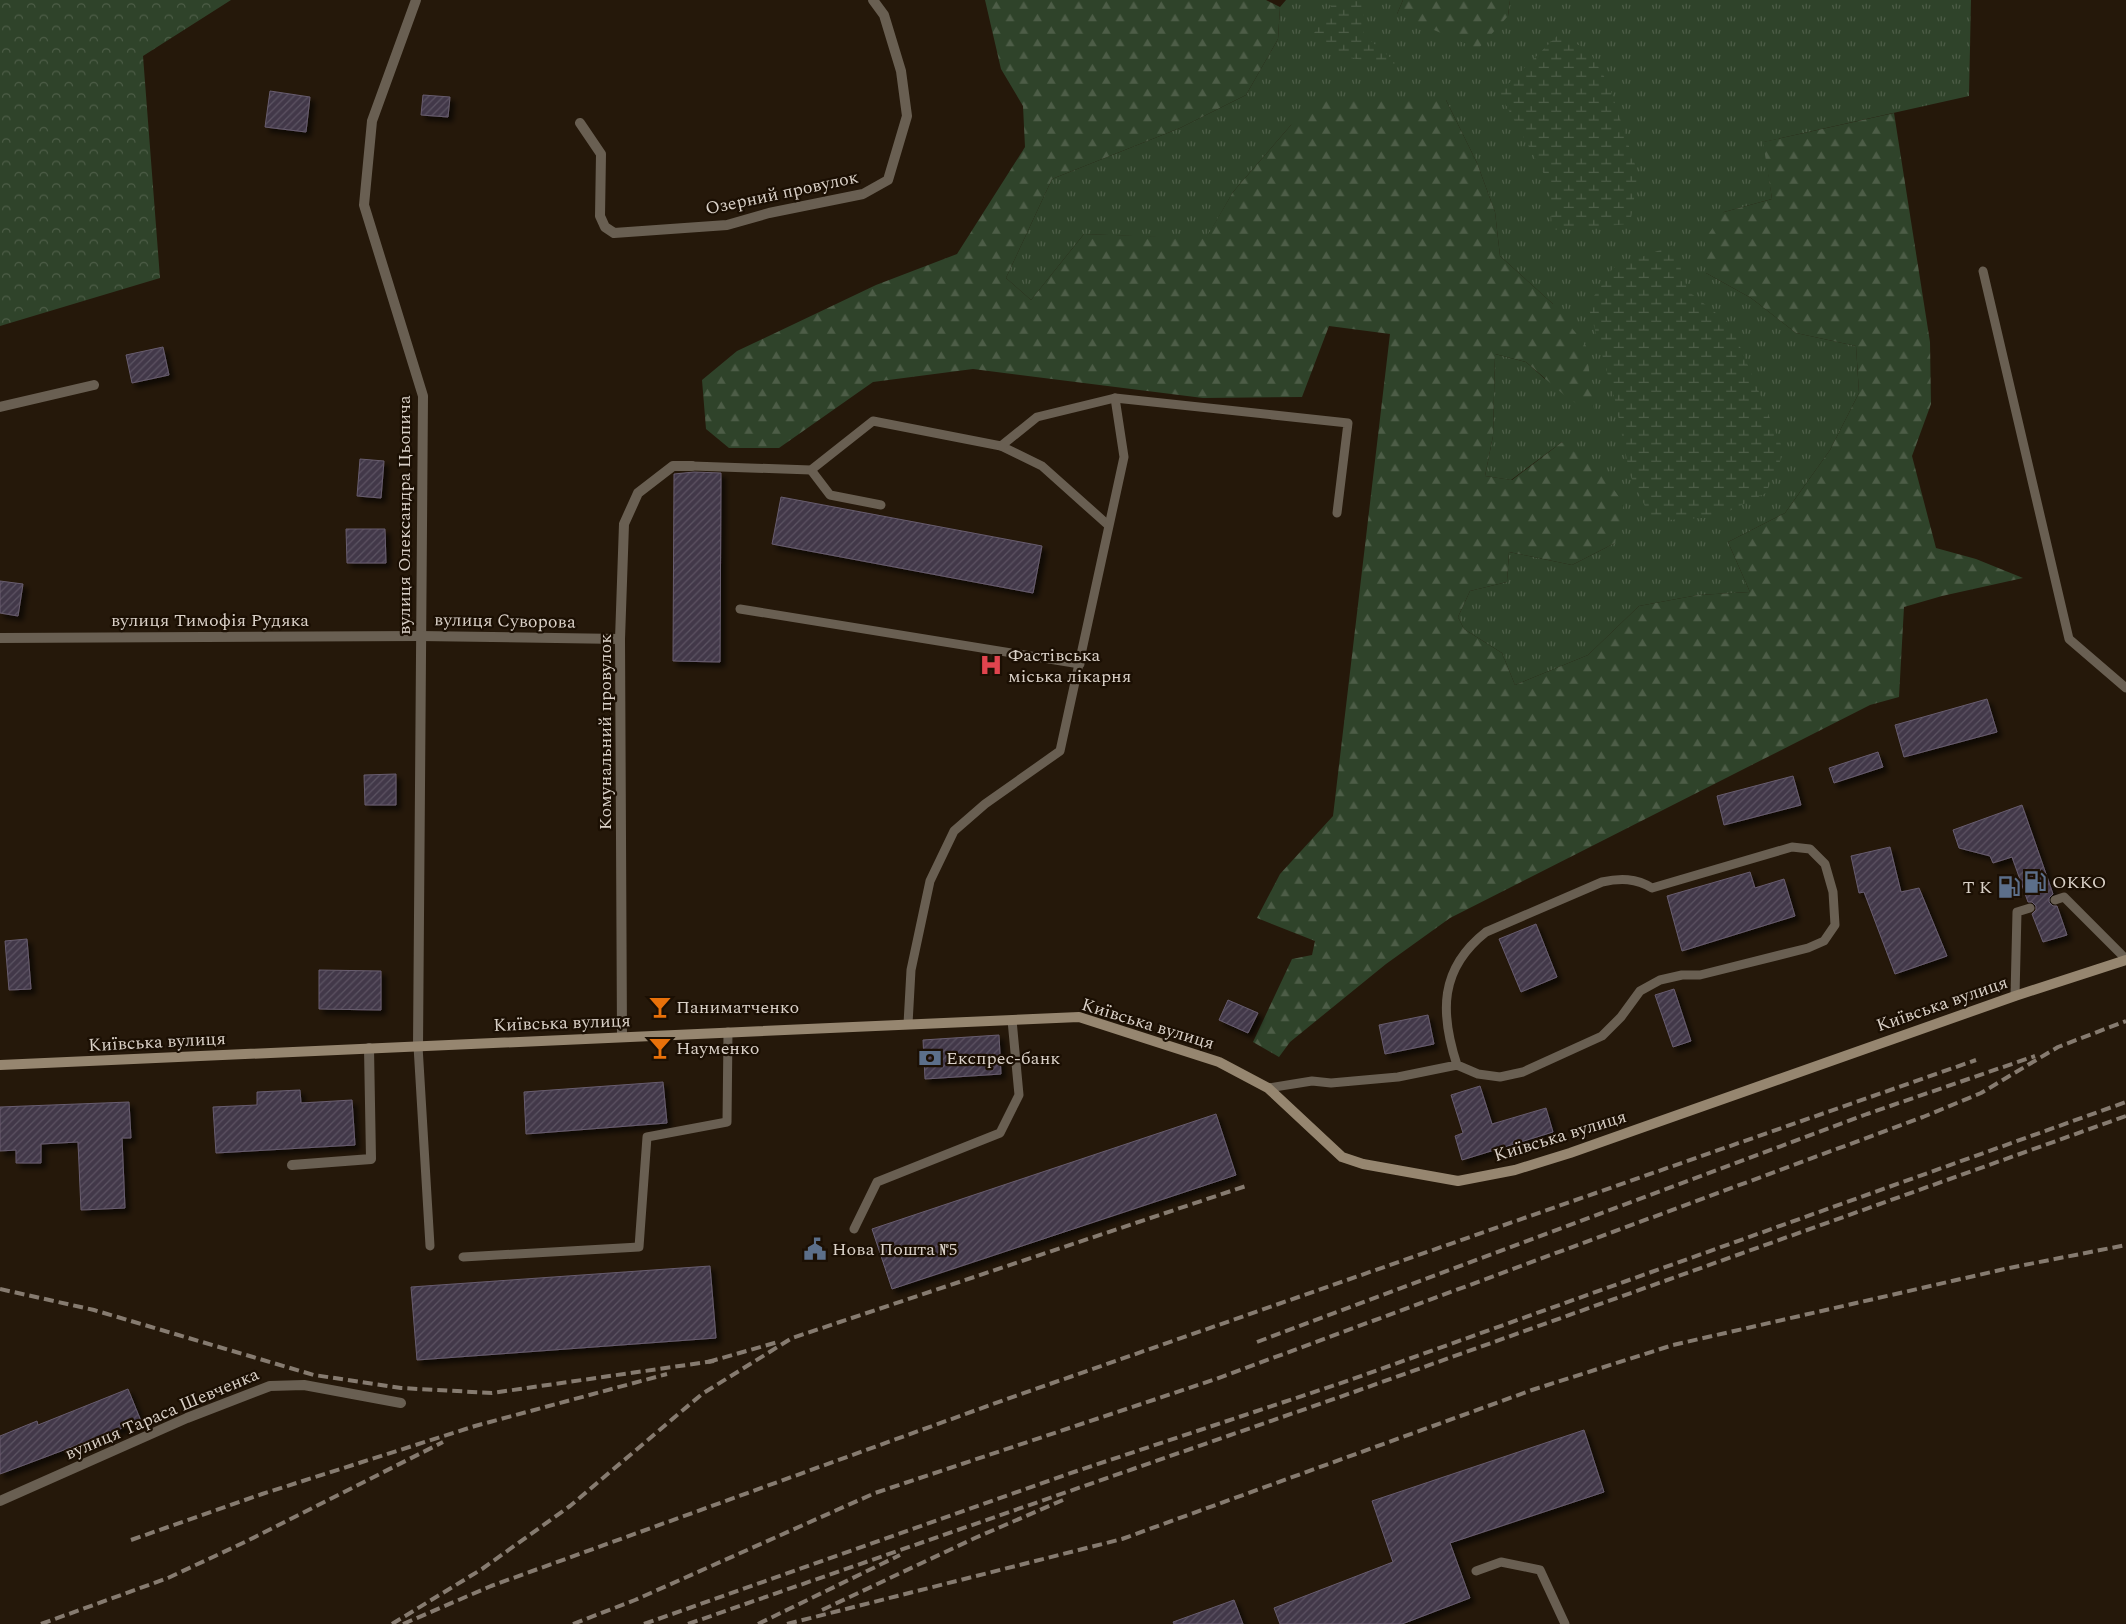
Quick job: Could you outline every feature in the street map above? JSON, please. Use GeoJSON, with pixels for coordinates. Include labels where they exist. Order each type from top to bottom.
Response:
{"type":"FeatureCollection","features":[{"type":"Feature","properties":{"kind":"main road","name":"Київська вулиця"},"geometry":{"type":"LineString","coordinates":[[0,1065],[1078,1017],[1218,1062],[1268,1088],[1342,1157],[1363,1164],[1458,1181],[1515,1170],[1570,1153],[2015,996],[2126,960]]}},
{"type":"Feature","properties":{"kind":"street","name":"вулиця Олександра Цьопича"},"geometry":{"type":"LineString","coordinates":[[416,0],[372,121],[364,205],[423,396],[418,1046]]}},
{"type":"Feature","properties":{"kind":"street","name":"Озерний провулок"},"geometry":{"type":"LineString","coordinates":[[580,123],[601,154],[600,216],[605,227],[614,233],[727,225],[769,213],[863,194],[888,180],[906,116],[901,71],[884,15],[873,0]]}},
{"type":"Feature","properties":{"kind":"street"},"geometry":{"type":"LineString","coordinates":[[0,407],[94,385]]}},
{"type":"Feature","properties":{"kind":"street","name":"Комунальний провулок"},"geometry":{"type":"LineString","coordinates":[[622,1037],[620,639],[624,524],[638,493],[673,466],[692,466]]}},
{"type":"Feature","properties":{"kind":"street","name":"вулиця Тимофія Рудяка"},"geometry":{"type":"LineString","coordinates":[[0,638],[420,636]]}},
{"type":"Feature","properties":{"kind":"street","name":"вулиця Суворова"},"geometry":{"type":"LineString","coordinates":[[420,636],[620,639]]}},
{"type":"Feature","properties":{"kind":"street"},"geometry":{"type":"LineString","coordinates":[[292,1165],[371,1159],[369,1048]]}},
{"type":"Feature","properties":{"kind":"street","name":"вулиця Тараса Шевченка"},"geometry":{"type":"LineString","coordinates":[[0,1501],[187,1418],[270,1386],[304,1385],[401,1403]]}},
{"type":"Feature","properties":{"kind":"lane"},"geometry":{"type":"LineString","coordinates":[[1983,272],[2069,639],[2126,688]]}},
{"type":"Feature","properties":{"kind":"lane"},"geometry":{"type":"LineString","coordinates":[[1001,446],[1037,417],[1116,398],[1348,423],[1337,513]]}},
{"type":"Feature","properties":{"kind":"lane"},"geometry":{"type":"LineString","coordinates":[[908,1024],[911,970],[930,881],[954,831],[985,804],[1060,751],[1124,457],[1116,398]]}},
{"type":"Feature","properties":{"kind":"lane"},"geometry":{"type":"LineString","coordinates":[[692,466],[811,470],[873,421],[1001,446],[1042,466],[1108,525]]}},
{"type":"Feature","properties":{"kind":"lane"},"geometry":{"type":"LineString","coordinates":[[811,470],[830,495],[881,505]]}},
{"type":"Feature","properties":{"kind":"lane"},"geometry":{"type":"LineString","coordinates":[[740,609],[1080,664]]}},
{"type":"Feature","properties":{"kind":"lane"},"geometry":{"type":"LineString","coordinates":[[1268,1088],[1312,1081],[1331,1083],[1398,1078],[1457,1065],[1485,1075],[1500,1076],[1523,1072],[1602,1036],[1621,1016],[1640,991],[1660,980],[1682,975],[1700,975],[1808,948],[1824,941],[1835,925],[1833,892],[1825,864],[1810,849],[1792,847],[1652,888],[1642,882],[1616,879],[1602,882],[1486,932],[1473,942],[1459,959],[1451,976],[1446,994],[1448,1038],[1457,1065]]}},
{"type":"Feature","properties":{"kind":"lane"},"geometry":{"type":"LineString","coordinates":[[2055,900],[2064,897],[2126,960]]}},
{"type":"Feature","properties":{"kind":"lane"},"geometry":{"type":"LineString","coordinates":[[2015,996],[2017,912],[2030,908]]}},
{"type":"Feature","properties":{"kind":"lane"},"geometry":{"type":"LineString","coordinates":[[854,1229],[877,1182],[1000,1133],[1019,1095],[1012,1020]]}},
{"type":"Feature","properties":{"kind":"lane"},"geometry":{"type":"LineString","coordinates":[[463,1257],[639,1247],[647,1137],[727,1122],[728,1032]]}},
{"type":"Feature","properties":{"kind":"lane"},"geometry":{"type":"LineString","coordinates":[[418,1046],[430,1246]]}},
{"type":"Feature","properties":{"kind":"lane"},"geometry":{"type":"LineString","coordinates":[[1476,1571],[1501,1562],[1540,1570],[1565,1624]]}},
{"type":"Feature","properties":{"kind":"green space"},"geometry":{"type":"Polygon","coordinates":[[[0,0],[231,0],[143,56],[160,278],[0,326],[0,0]]]}},
{"type":"Feature","properties":{"kind":"green space"},"geometry":{"type":"Polygon","coordinates":[[[985,0],[1266,0],[1280,7],[1278,39],[1246,95],[1180,128],[1052,179],[1006,278],[1031,300],[1084,234],[1206,238],[1233,192],[1291,125],[1322,98],[1446,100],[1477,163],[1495,212],[1500,256],[1553,304],[1586,346],[1595,417],[1563,394],[1526,362],[1495,354],[1493,436],[1485,476],[1512,480],[1562,442],[1602,473],[1624,504],[1615,543],[1572,565],[1509,552],[1507,582],[1470,591],[1458,617],[1464,629],[1502,653],[1515,685],[1588,655],[1639,606],[1698,595],[1750,592],[1728,542],[1785,513],[1830,450],[1859,393],[1856,346],[1796,333],[1751,298],[1706,273],[1705,239],[1724,212],[1772,199],[1763,142],[1894,113],[1930,342],[1931,404],[1912,456],[1936,548],[1976,559],[2023,578],[1942,596],[1904,607],[1899,697],[1870,705],[1450,918],[1386,964],[1290,1042],[1279,1057],[1253,1042],[1292,959],[1312,955],[1315,941],[1257,918],[1280,874],[1333,816],[1390,334],[1329,326],[1302,397],[1203,398],[973,369],[873,382],[779,448],[729,448],[706,429],[702,380],[737,351],[876,285],[957,254],[1025,147],[1023,106],[1001,69],[985,0]]]}},
{"type":"Feature","properties":{"kind":"green space"},"geometry":{"type":"Polygon","coordinates":[[[1286,0],[1403,0],[1397,14],[1508,16],[1510,0],[1971,0],[1969,96],[1764,142],[1772,199],[1724,212],[1706,273],[1751,298],[1796,333],[1856,346],[1859,393],[1830,450],[1785,513],[1728,542],[1750,592],[1698,595],[1639,606],[1588,655],[1515,685],[1502,653],[1464,629],[1458,617],[1470,591],[1507,582],[1509,552],[1572,565],[1615,543],[1562,442],[1511,480],[1485,476],[1493,436],[1495,354],[1526,362],[1545,379],[1553,304],[1500,256],[1495,212],[1477,163],[1446,100],[1291,125],[1233,192],[1206,239],[1084,234],[1031,300],[1006,278],[1052,179],[1180,128],[1246,95],[1278,39],[1280,7],[1286,0]]]}},
{"type":"Feature","properties":{"kind":"green space"},"geometry":{"type":"Polygon","coordinates":[[[1335,0],[1363,0],[1364,35],[1398,64],[1341,57],[1311,38],[1335,0]]]}},
{"type":"Feature","properties":{"kind":"green space"},"geometry":{"type":"Polygon","coordinates":[[[1403,0],[1510,0],[1508,16],[1478,49],[1397,14],[1403,0]]]}},
{"type":"Feature","properties":{"kind":"green space"},"geometry":{"type":"Polygon","coordinates":[[[1559,34],[1589,51],[1609,85],[1638,174],[1630,224],[1552,230],[1549,183],[1499,93],[1559,34]]]}},
{"type":"Feature","properties":{"kind":"green space"},"geometry":{"type":"Polygon","coordinates":[[[1673,245],[1688,291],[1731,325],[1784,452],[1766,493],[1717,517],[1652,521],[1630,475],[1615,400],[1588,305],[1613,268],[1673,245]]]}},
{"type":"Feature","properties":{"kind":"building"},"geometry":{"type":"Polygon","coordinates":[[[270,91],[310,97],[306,132],[265,127],[270,91]]]}},
{"type":"Feature","properties":{"kind":"building"},"geometry":{"type":"Polygon","coordinates":[[[423,95],[450,97],[448,117],[421,115],[423,95]]]}},
{"type":"Feature","properties":{"kind":"building"},"geometry":{"type":"Polygon","coordinates":[[[163,347],[169,375],[132,383],[126,355],[163,347]]]}},
{"type":"Feature","properties":{"kind":"building"},"geometry":{"type":"Polygon","coordinates":[[[360,459],[384,461],[381,498],[357,496],[360,459]]]}},
{"type":"Feature","properties":{"kind":"building"},"geometry":{"type":"Polygon","coordinates":[[[694,472],[721,473],[720,662],[673,661],[674,474],[694,472]]]}},
{"type":"Feature","properties":{"kind":"building"},"geometry":{"type":"Polygon","coordinates":[[[781,497],[1042,546],[1033,593],[772,544],[781,497]]]}},
{"type":"Feature","properties":{"kind":"building"},"geometry":{"type":"Polygon","coordinates":[[[346,529],[385,529],[386,563],[347,563],[346,529]]]}},
{"type":"Feature","properties":{"kind":"building"},"geometry":{"type":"Polygon","coordinates":[[[0,581],[23,584],[18,616],[0,613],[0,581]]]}},
{"type":"Feature","properties":{"kind":"building"},"geometry":{"type":"Polygon","coordinates":[[[1987,699],[1997,732],[1904,757],[1895,725],[1987,699]]]}},
{"type":"Feature","properties":{"kind":"building"},"geometry":{"type":"Polygon","coordinates":[[[1878,752],[1883,767],[1834,783],[1829,768],[1878,752]]]}},
{"type":"Feature","properties":{"kind":"building"},"geometry":{"type":"Polygon","coordinates":[[[396,774],[396,805],[365,805],[364,775],[396,774]]]}},
{"type":"Feature","properties":{"kind":"building"},"geometry":{"type":"Polygon","coordinates":[[[1793,776],[1801,805],[1724,825],[1717,796],[1793,776]]]}},
{"type":"Feature","properties":{"kind":"building","name":"OKKO"},"geometry":{"type":"Polygon","coordinates":[[[2022,805],[2053,894],[2049,898],[2049,902],[2053,906],[2057,906],[2067,935],[2043,942],[2032,914],[2036,910],[2036,906],[2032,902],[2028,902],[2012,857],[1993,863],[1990,856],[1959,848],[1953,830],[2022,805]]]}},
{"type":"Feature","properties":{"kind":"building"},"geometry":{"type":"Polygon","coordinates":[[[1890,847],[1901,892],[1919,888],[1947,956],[1895,974],[1864,892],[1859,893],[1851,856],[1890,847]]]}},
{"type":"Feature","properties":{"kind":"building"},"geometry":{"type":"Polygon","coordinates":[[[1750,872],[1755,888],[1784,879],[1795,916],[1682,951],[1667,896],[1750,872]]]}},
{"type":"Feature","properties":{"kind":"building"},"geometry":{"type":"Polygon","coordinates":[[[1536,924],[1557,977],[1521,992],[1499,939],[1536,924]]]}},
{"type":"Feature","properties":{"kind":"building"},"geometry":{"type":"Polygon","coordinates":[[[27,939],[31,989],[9,990],[5,941],[27,939]]]}},
{"type":"Feature","properties":{"kind":"building"},"geometry":{"type":"Polygon","coordinates":[[[319,970],[381,971],[381,1010],[319,1009],[319,970]]]}},
{"type":"Feature","properties":{"kind":"building"},"geometry":{"type":"Polygon","coordinates":[[[1674,989],[1691,1041],[1673,1047],[1655,995],[1674,989]]]}},
{"type":"Feature","properties":{"kind":"building"},"geometry":{"type":"Polygon","coordinates":[[[1228,1000],[1258,1013],[1248,1033],[1219,1020],[1228,1000]]]}},
{"type":"Feature","properties":{"kind":"building"},"geometry":{"type":"Polygon","coordinates":[[[1428,1015],[1434,1044],[1385,1054],[1379,1025],[1428,1015]]]}},
{"type":"Feature","properties":{"kind":"building"},"geometry":{"type":"Polygon","coordinates":[[[999,1035],[1001,1074],[925,1079],[923,1040],[999,1035]]]}},
{"type":"Feature","properties":{"kind":"building"},"geometry":{"type":"Polygon","coordinates":[[[663,1082],[667,1123],[526,1134],[524,1092],[663,1082]]]}},
{"type":"Feature","properties":{"kind":"building"},"geometry":{"type":"Polygon","coordinates":[[[1480,1086],[1492,1124],[1546,1108],[1553,1132],[1462,1160],[1455,1136],[1463,1133],[1451,1095],[1480,1086]]]}},
{"type":"Feature","properties":{"kind":"building"},"geometry":{"type":"Polygon","coordinates":[[[300,1090],[301,1103],[352,1100],[355,1145],[216,1153],[213,1107],[257,1105],[257,1092],[300,1090]]]}},
{"type":"Feature","properties":{"kind":"building"},"geometry":{"type":"Polygon","coordinates":[[[129,1102],[131,1138],[122,1138],[125,1208],[81,1210],[78,1142],[41,1144],[41,1163],[16,1163],[16,1150],[0,1151],[0,1107],[129,1102]]]}},
{"type":"Feature","properties":{"kind":"building"},"geometry":{"type":"Polygon","coordinates":[[[1216,1114],[1236,1175],[892,1289],[872,1229],[1216,1114]]]}},
{"type":"Feature","properties":{"kind":"building"},"geometry":{"type":"Polygon","coordinates":[[[710,1266],[716,1338],[417,1360],[411,1287],[710,1266]]]}},
{"type":"Feature","properties":{"kind":"building"},"geometry":{"type":"Polygon","coordinates":[[[128,1389],[141,1421],[0,1474],[0,1436],[37,1421],[38,1425],[128,1389]]]}},
{"type":"Feature","properties":{"kind":"building"},"geometry":{"type":"Polygon","coordinates":[[[1584,1430],[1604,1492],[1450,1543],[1470,1598],[1402,1624],[1280,1624],[1274,1608],[1393,1562],[1372,1501],[1584,1430]]]}},
{"type":"Feature","properties":{"kind":"building"},"geometry":{"type":"Polygon","coordinates":[[[1234,1600],[1243,1624],[1174,1624],[1173,1622],[1234,1600]]]}},
{"type":"Feature","properties":{"kind":"railway"},"geometry":{"type":"LineString","coordinates":[[573,1624],[635,1600],[875,1493],[1216,1379],[1923,1117],[1981,1093],[2058,1047],[2126,1021]]}},
{"type":"Feature","properties":{"kind":"railway"},"geometry":{"type":"LineString","coordinates":[[1257,1342],[1867,1114],[2035,1056]]}},
{"type":"Feature","properties":{"kind":"railway"},"geometry":{"type":"LineString","coordinates":[[403,1624],[491,1586],[1004,1400],[1976,1060]]}},
{"type":"Feature","properties":{"kind":"railway"},"geometry":{"type":"LineString","coordinates":[[644,1624],[1068,1474],[1350,1380],[2126,1102]]}},
{"type":"Feature","properties":{"kind":"railway"},"geometry":{"type":"LineString","coordinates":[[688,1624],[1354,1392],[2126,1116]]}},
{"type":"Feature","properties":{"kind":"railway"},"geometry":{"type":"LineString","coordinates":[[392,1624],[482,1569],[570,1506],[702,1394],[792,1338],[1246,1186]]}},
{"type":"Feature","properties":{"kind":"railway"},"geometry":{"type":"LineString","coordinates":[[787,1624],[1122,1539],[1532,1390],[1673,1345],[2009,1268],[2126,1245]]}},
{"type":"Feature","properties":{"kind":"railway"},"geometry":{"type":"LineString","coordinates":[[0,1289],[94,1310],[314,1375],[401,1388],[492,1393],[714,1361]]}},
{"type":"Feature","properties":{"kind":"railway"},"geometry":{"type":"LineString","coordinates":[[708,1362],[778,1342]]}},
{"type":"Feature","properties":{"kind":"railway"},"geometry":{"type":"LineString","coordinates":[[131,1540],[262,1494],[475,1426],[667,1374]]}},
{"type":"Feature","properties":{"kind":"railway"},"geometry":{"type":"LineString","coordinates":[[41,1624],[168,1578],[247,1541],[443,1442]]}},
{"type":"Feature","properties":{"kind":"railway"},"geometry":{"type":"LineString","coordinates":[[822,1610],[975,1538],[1063,1500]]}},
{"type":"Feature","properties":{"kind":"railway"},"geometry":{"type":"LineString","coordinates":[[758,1624],[900,1555]]}},
{"type":"Feature","properties":{"kind":"place","name":"Фастівська міська лікарня"},"geometry":{"type":"Point","coordinates":[991,665]}},
{"type":"Feature","properties":{"kind":"place","name":"OKKO"},"geometry":{"type":"Point","coordinates":[2035,882]}},
{"type":"Feature","properties":{"kind":"place","name":"Т К"},"geometry":{"type":"Point","coordinates":[2009,887]}},
{"type":"Feature","properties":{"kind":"place","name":"Паниматченко"},"geometry":{"type":"Point","coordinates":[660,1007]}},
{"type":"Feature","properties":{"kind":"place","name":"Науменко"},"geometry":{"type":"Point","coordinates":[660,1048]}},
{"type":"Feature","properties":{"kind":"place","name":"Експрес-банк"},"geometry":{"type":"Point","coordinates":[930,1058]}},
{"type":"Feature","properties":{"kind":"place","name":"Нова Пошта №5"},"geometry":{"type":"Point","coordinates":[815,1249]}}]}
